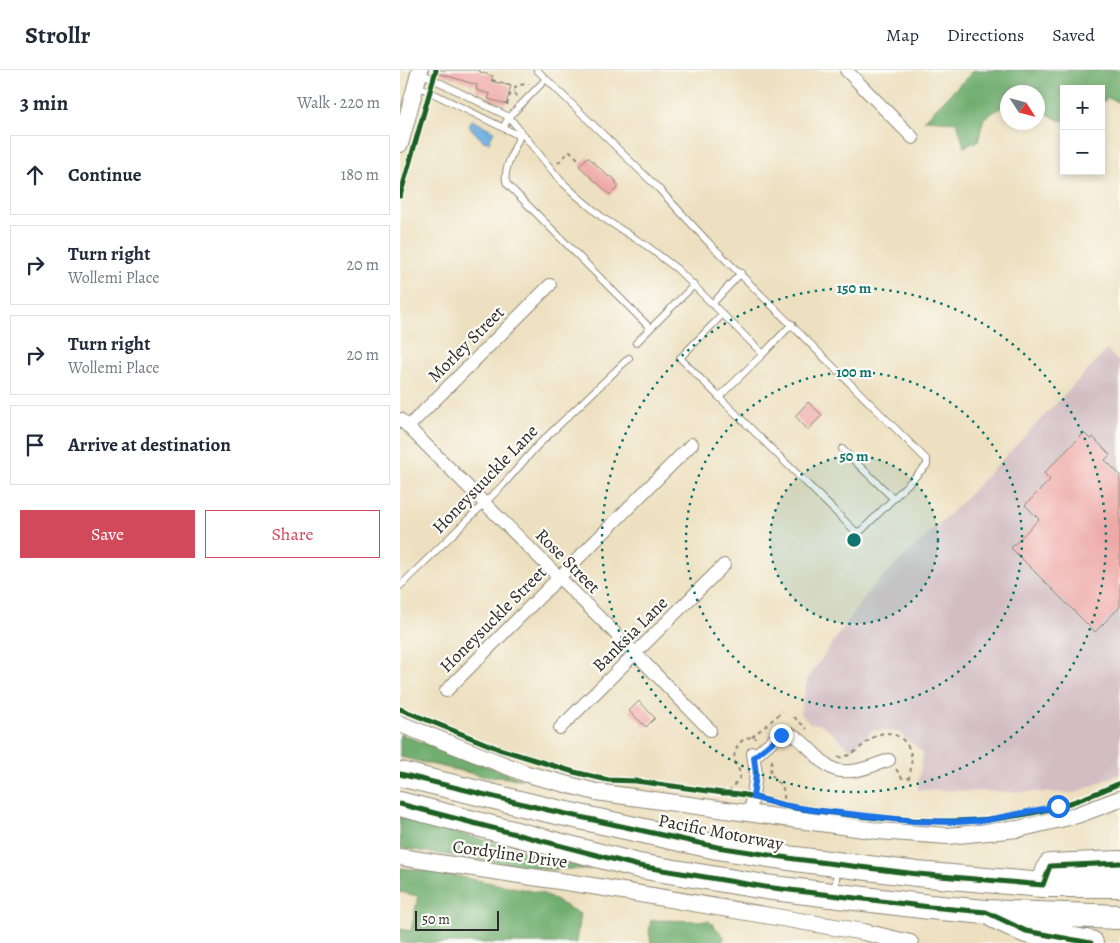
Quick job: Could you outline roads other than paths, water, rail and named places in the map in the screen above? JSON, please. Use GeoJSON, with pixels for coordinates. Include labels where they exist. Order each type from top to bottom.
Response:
{"type":"FeatureCollection","features":[{"type":"Feature","properties":{"kind":"highway","name":"Pacific Motorway"},"geometry":{"type":"LineString","coordinates":[[400,774],[548,810],[717,847],[917,874],[1043,884],[1120,885]]}},
{"type":"Feature","properties":{"kind":"highway"},"geometry":{"type":"LineString","coordinates":[[400,804],[639,866],[764,887],[986,912],[1120,917]]}},
{"type":"Feature","properties":{"kind":"highway"},"geometry":{"type":"LineString","coordinates":[[1043,884],[1050,866],[1120,863]]}},
{"type":"Feature","properties":{"kind":"highway"},"geometry":{"type":"LineString","coordinates":[[986,912],[1026,931],[1091,943]]}},
{"type":"Feature","properties":{"kind":"street"},"geometry":{"type":"LineString","coordinates":[[846,70],[914,138]]}},
{"type":"Feature","properties":{"kind":"street"},"geometry":{"type":"LineString","coordinates":[[400,144],[419,76]]}},
{"type":"Feature","properties":{"kind":"street","name":"Morley Street"},"geometry":{"type":"LineString","coordinates":[[404,423],[550,285]]}},
{"type":"Feature","properties":{"kind":"street","name":"Rose Street"},"geometry":{"type":"LineString","coordinates":[[404,423],[710,730]]}},
{"type":"Feature","properties":{"kind":"street","name":"Honeysuckle Street"},"geometry":{"type":"LineString","coordinates":[[446,691],[692,444]]}},
{"type":"Feature","properties":{"kind":"street","name":"Banksia Lane"},"geometry":{"type":"LineString","coordinates":[[560,728],[724,565]]}},
{"type":"Feature","properties":{"kind":"street"},"geometry":{"type":"LineString","coordinates":[[400,724],[527,774],[596,792],[878,831],[948,836],[1018,829],[1077,816],[1120,799]]}},
{"type":"Feature","properties":{"kind":"street"},"geometry":{"type":"LineString","coordinates":[[750,814],[756,774],[753,755],[779,736],[787,733],[796,736],[823,763],[836,770],[852,771],[889,760]]}},
{"type":"Feature","properties":{"kind":"street","name":"Cordyline Drive"},"geometry":{"type":"LineString","coordinates":[[400,857],[599,887],[864,932],[910,943]]}},
{"type":"Feature","properties":{"kind":"lane"},"geometry":{"type":"LineString","coordinates":[[537,70],[659,189],[710,244],[927,460],[927,465],[862,530],[857,532],[854,530],[680,358],[723,314]]}},
{"type":"Feature","properties":{"kind":"lane"},"geometry":{"type":"LineString","coordinates":[[419,76],[507,116],[520,135],[565,185],[589,207],[658,254],[713,303],[763,354]]}},
{"type":"Feature","properties":{"kind":"lane"},"geometry":{"type":"LineString","coordinates":[[419,76],[503,128],[520,135]]}},
{"type":"Feature","properties":{"kind":"lane"},"geometry":{"type":"LineString","coordinates":[[503,128],[507,116],[546,79]]}},
{"type":"Feature","properties":{"kind":"lane"},"geometry":{"type":"LineString","coordinates":[[520,135],[505,176],[507,184],[650,328]]}},
{"type":"Feature","properties":{"kind":"lane"},"geometry":{"type":"LineString","coordinates":[[713,303],[741,274]]}},
{"type":"Feature","properties":{"kind":"lane"},"geometry":{"type":"LineString","coordinates":[[636,343],[694,285]]}},
{"type":"Feature","properties":{"kind":"lane"},"geometry":{"type":"LineString","coordinates":[[719,397],[792,324]]}},
{"type":"Feature","properties":{"kind":"lane","name":"Honeysuuckle Lane"},"geometry":{"type":"LineString","coordinates":[[400,586],[506,482],[537,446],[630,358]]}},
{"type":"Feature","properties":{"kind":"lane"},"geometry":{"type":"LineString","coordinates":[[842,449],[894,499]]}},
{"type":"Feature","properties":{"kind":"lane"},"geometry":{"type":"LineString","coordinates":[[834,896],[837,864]]}},
{"type":"Feature","properties":{"kind":"water"},"geometry":{"type":"Polygon","coordinates":[[[472,120],[494,131],[489,142],[483,141],[469,126],[472,120]]]}}]}
